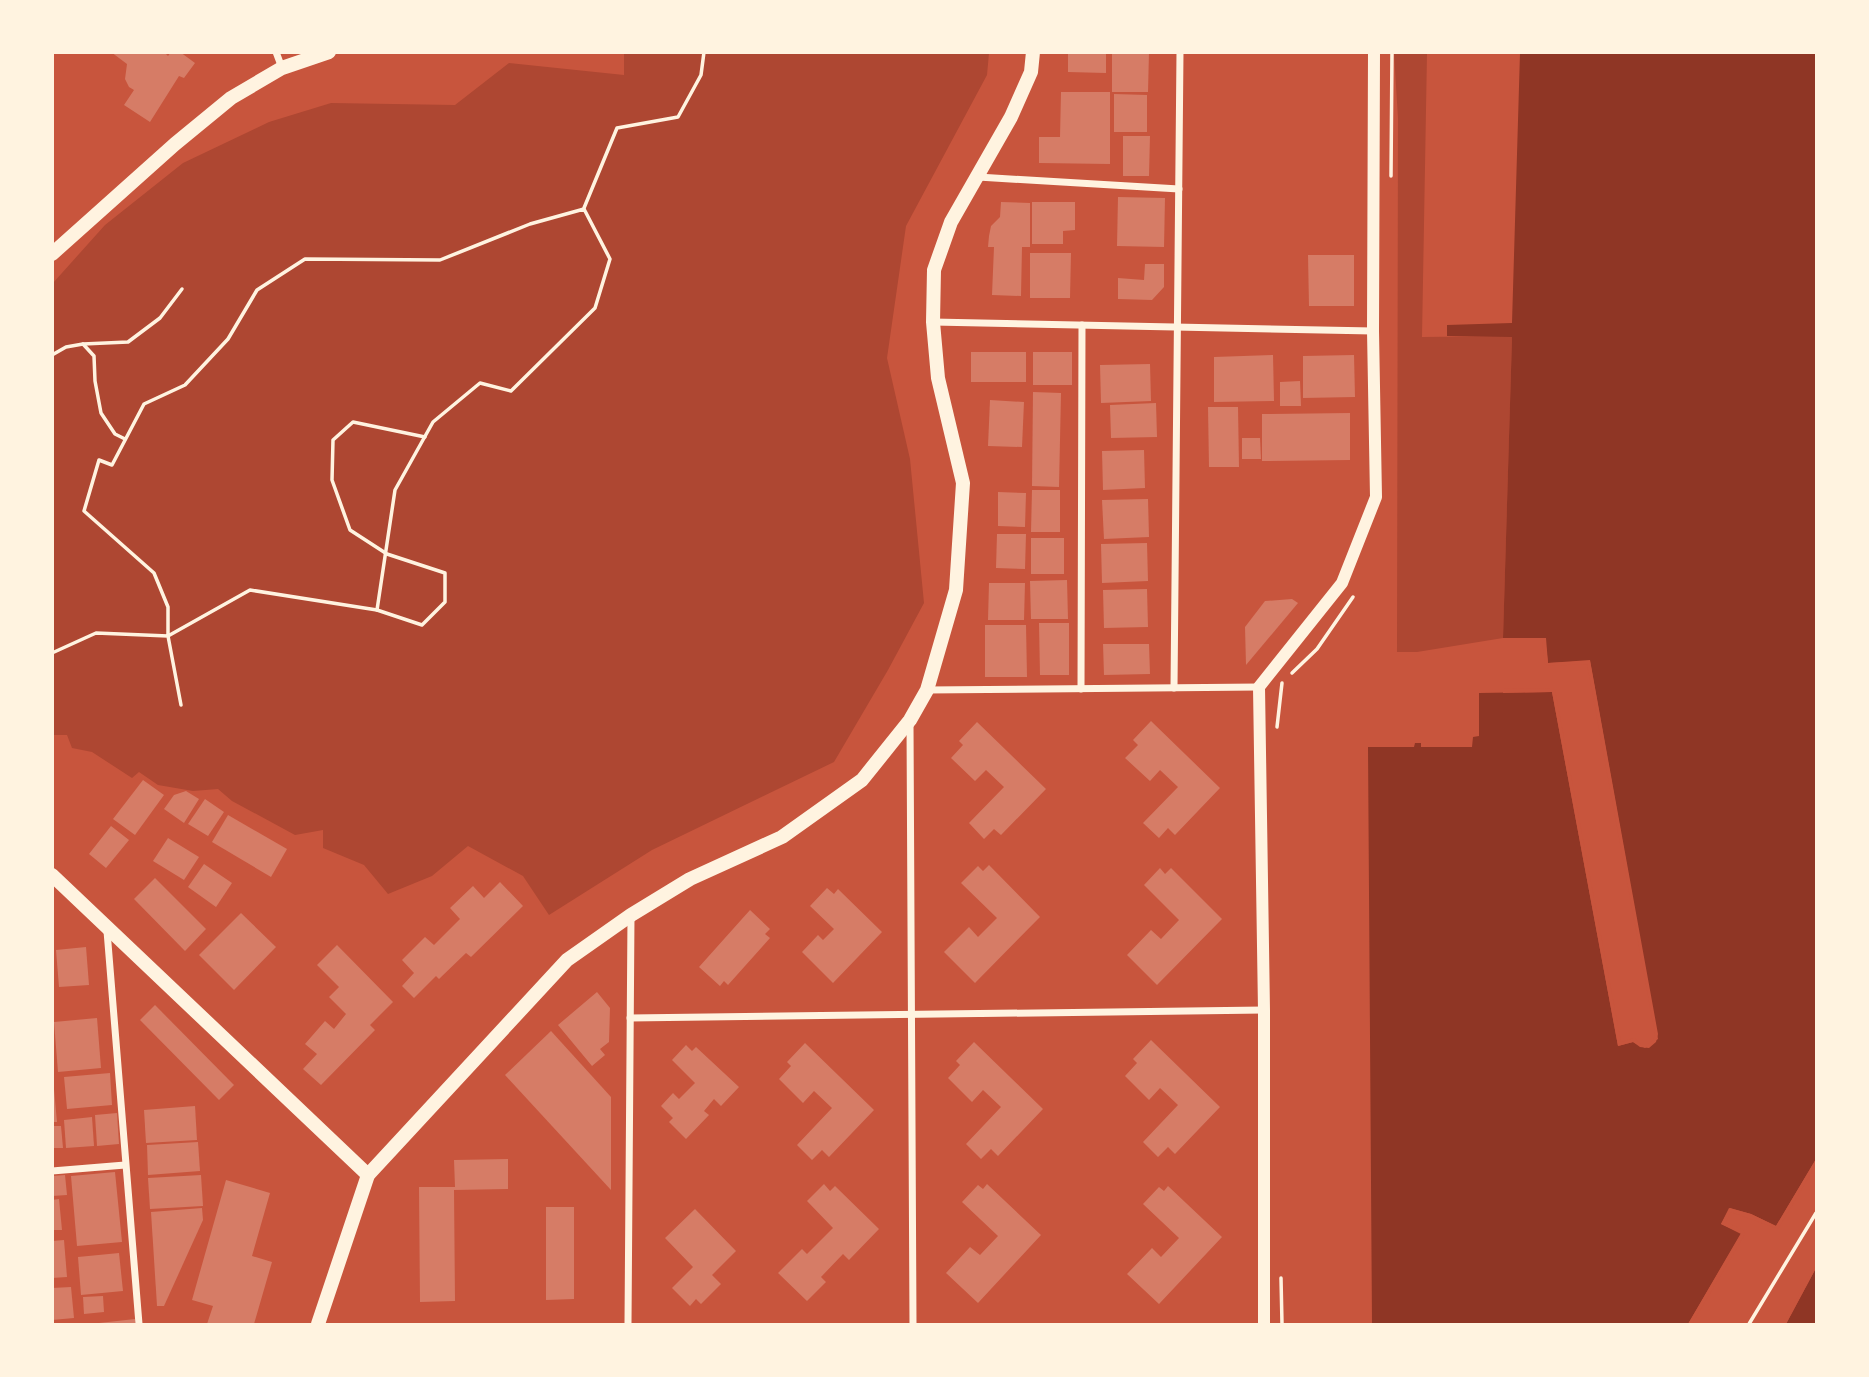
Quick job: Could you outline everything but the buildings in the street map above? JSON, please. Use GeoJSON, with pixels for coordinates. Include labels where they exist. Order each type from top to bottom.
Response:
{"type":"FeatureCollection","features":[{"type":"Feature","properties":{"kind":"main road"},"geometry":{"type":"LineString","coordinates":[[52,254],[184,136],[231,98],[282,68],[329,52]]}},
{"type":"Feature","properties":{"kind":"main road"},"geometry":{"type":"LineString","coordinates":[[318,1325],[368,1175],[567,960],[631,915],[690,880],[782,837],[862,780],[910,720],[927,690],[956,590],[963,483],[938,378],[933,322],[934,270],[951,222],[1016,106],[1031,72],[1033,52]]}},
{"type":"Feature","properties":{"kind":"main road"},"geometry":{"type":"LineString","coordinates":[[52,876],[368,1175]]}},
{"type":"Feature","properties":{"kind":"street"},"geometry":{"type":"LineString","coordinates":[[276,52],[282,68]]}},
{"type":"Feature","properties":{"kind":"street"},"geometry":{"type":"LineString","coordinates":[[1174,688],[1180,52]]}},
{"type":"Feature","properties":{"kind":"street"},"geometry":{"type":"LineString","coordinates":[[1264,1325],[1264,1010],[1259,687],[1342,583],[1376,498],[1373,331],[1374,52]]}},
{"type":"Feature","properties":{"kind":"street"},"geometry":{"type":"LineString","coordinates":[[978,177],[1179,189]]}},
{"type":"Feature","properties":{"kind":"street"},"geometry":{"type":"LineString","coordinates":[[933,322],[1373,331]]}},
{"type":"Feature","properties":{"kind":"street"},"geometry":{"type":"LineString","coordinates":[[1081,689],[1082,325]]}},
{"type":"Feature","properties":{"kind":"street"},"geometry":{"type":"LineString","coordinates":[[927,690],[1259,687]]}},
{"type":"Feature","properties":{"kind":"street"},"geometry":{"type":"LineString","coordinates":[[910,720],[913,1325]]}},
{"type":"Feature","properties":{"kind":"street"},"geometry":{"type":"LineString","coordinates":[[628,1325],[631,915]]}},
{"type":"Feature","properties":{"kind":"street"},"geometry":{"type":"LineString","coordinates":[[107,927],[139,1325]]}},
{"type":"Feature","properties":{"kind":"street"},"geometry":{"type":"LineString","coordinates":[[631,1018],[1264,1010]]}},
{"type":"Feature","properties":{"kind":"street"},"geometry":{"type":"LineString","coordinates":[[52,1171],[125,1166]]}},
{"type":"Feature","properties":{"kind":"path"},"geometry":{"type":"LineString","coordinates":[[584,209],[617,128],[678,117],[701,75],[704,52]]}},
{"type":"Feature","properties":{"kind":"path"},"geometry":{"type":"LineString","coordinates":[[1391,178],[1392,52]]}},
{"type":"Feature","properties":{"kind":"path"},"geometry":{"type":"LineString","coordinates":[[377,610],[395,490],[433,422],[480,383],[512,391],[595,308],[610,258],[584,209]]}},
{"type":"Feature","properties":{"kind":"path"},"geometry":{"type":"LineString","coordinates":[[181,705],[168,636],[168,607],[154,573],[84,511],[99,460],[112,464],[144,404],[185,385],[228,339],[257,290],[306,259],[440,260],[530,224],[584,209]]}},
{"type":"Feature","properties":{"kind":"path"},"geometry":{"type":"LineString","coordinates":[[52,355],[66,347],[83,344],[128,342],[160,318],[182,289]]}},
{"type":"Feature","properties":{"kind":"path"},"geometry":{"type":"LineString","coordinates":[[83,344],[94,356],[101,413],[115,434],[125,439]]}},
{"type":"Feature","properties":{"kind":"path"},"geometry":{"type":"LineString","coordinates":[[52,653],[96,633],[168,636],[250,590],[377,610],[422,625],[445,602],[444,573],[387,554],[350,530],[332,480],[333,440],[353,422],[425,437]]}},
{"type":"Feature","properties":{"kind":"path"},"geometry":{"type":"LineString","coordinates":[[1291,674],[1317,649],[1355,593]]}},
{"type":"Feature","properties":{"kind":"path"},"geometry":{"type":"LineString","coordinates":[[1277,738],[1282,682]]}},
{"type":"Feature","properties":{"kind":"path"},"geometry":{"type":"LineString","coordinates":[[1749,1325],[1816,1213]]}},
{"type":"Feature","properties":{"kind":"path"},"geometry":{"type":"LineString","coordinates":[[1281,1269],[1282,1325]]}},
{"type":"Feature","properties":{"kind":"shaded area"},"geometry":{"type":"Polygon","coordinates":[[[624,53],[989,53],[987,75],[906,226],[887,358],[910,459],[924,603],[834,762],[652,850],[549,915],[523,876],[468,846],[432,876],[388,894],[364,865],[323,848],[323,830],[295,835],[232,801],[218,789],[193,791],[158,785],[139,772],[132,778],[92,752],[72,748],[67,735],[53,735],[53,283],[105,225],[183,163],[269,122],[331,103],[455,105],[509,63],[624,75],[624,53]]]}},
{"type":"Feature","properties":{"kind":"shaded area"},"geometry":{"type":"Polygon","coordinates":[[[1394,53],[1427,53],[1422,337],[1512,336],[1503,638],[1417,652],[1397,652],[1398,118],[1394,53]]]}},
{"type":"Feature","properties":{"kind":"shaded area"},"geometry":{"type":"Polygon","coordinates":[[[1520,53],[1816,53],[1816,1159],[1776,1226],[1751,1214],[1729,1208],[1721,1224],[1741,1233],[1688,1324],[1372,1324],[1368,747],[1414,747],[1415,743],[1421,743],[1421,747],[1472,747],[1473,737],[1479,736],[1479,693],[1552,692],[1618,1046],[1633,1042],[1645,1048],[1658,1039],[1590,661],[1548,663],[1545,638],[1503,638],[1512,337],[1447,336],[1447,325],[1512,323],[1520,53]]]}},
{"type":"Feature","properties":{"kind":"shaded area"},"geometry":{"type":"Polygon","coordinates":[[[1816,1268],[1816,1324],[1786,1324],[1816,1268]]]}},
{"type":"Feature","properties":{"kind":"pier"},"geometry":{"type":"Polygon","coordinates":[[[1503,638],[1546,638],[1548,663],[1590,660],[1658,1034],[1656,1042],[1649,1048],[1640,1047],[1633,1042],[1618,1046],[1552,692],[1503,693],[1503,689],[1555,690],[1621,1042],[1634,1038],[1641,1044],[1648,1044],[1655,1034],[1587,664],[1547,666],[1542,642],[1503,642],[1503,638]]]}},
{"type":"Feature","properties":{"kind":"pier"},"geometry":{"type":"Polygon","coordinates":[[[1816,1159],[1816,1165],[1778,1229],[1731,1212],[1726,1222],[1743,1230],[1745,1234],[1692,1324],[1688,1324],[1741,1234],[1721,1224],[1730,1208],[1776,1226],[1816,1159]]]}},
{"type":"Feature","properties":{"kind":"pier"},"geometry":{"type":"Polygon","coordinates":[[[1816,1265],[1786,1324],[1782,1324],[1816,1265]]]}}]}
